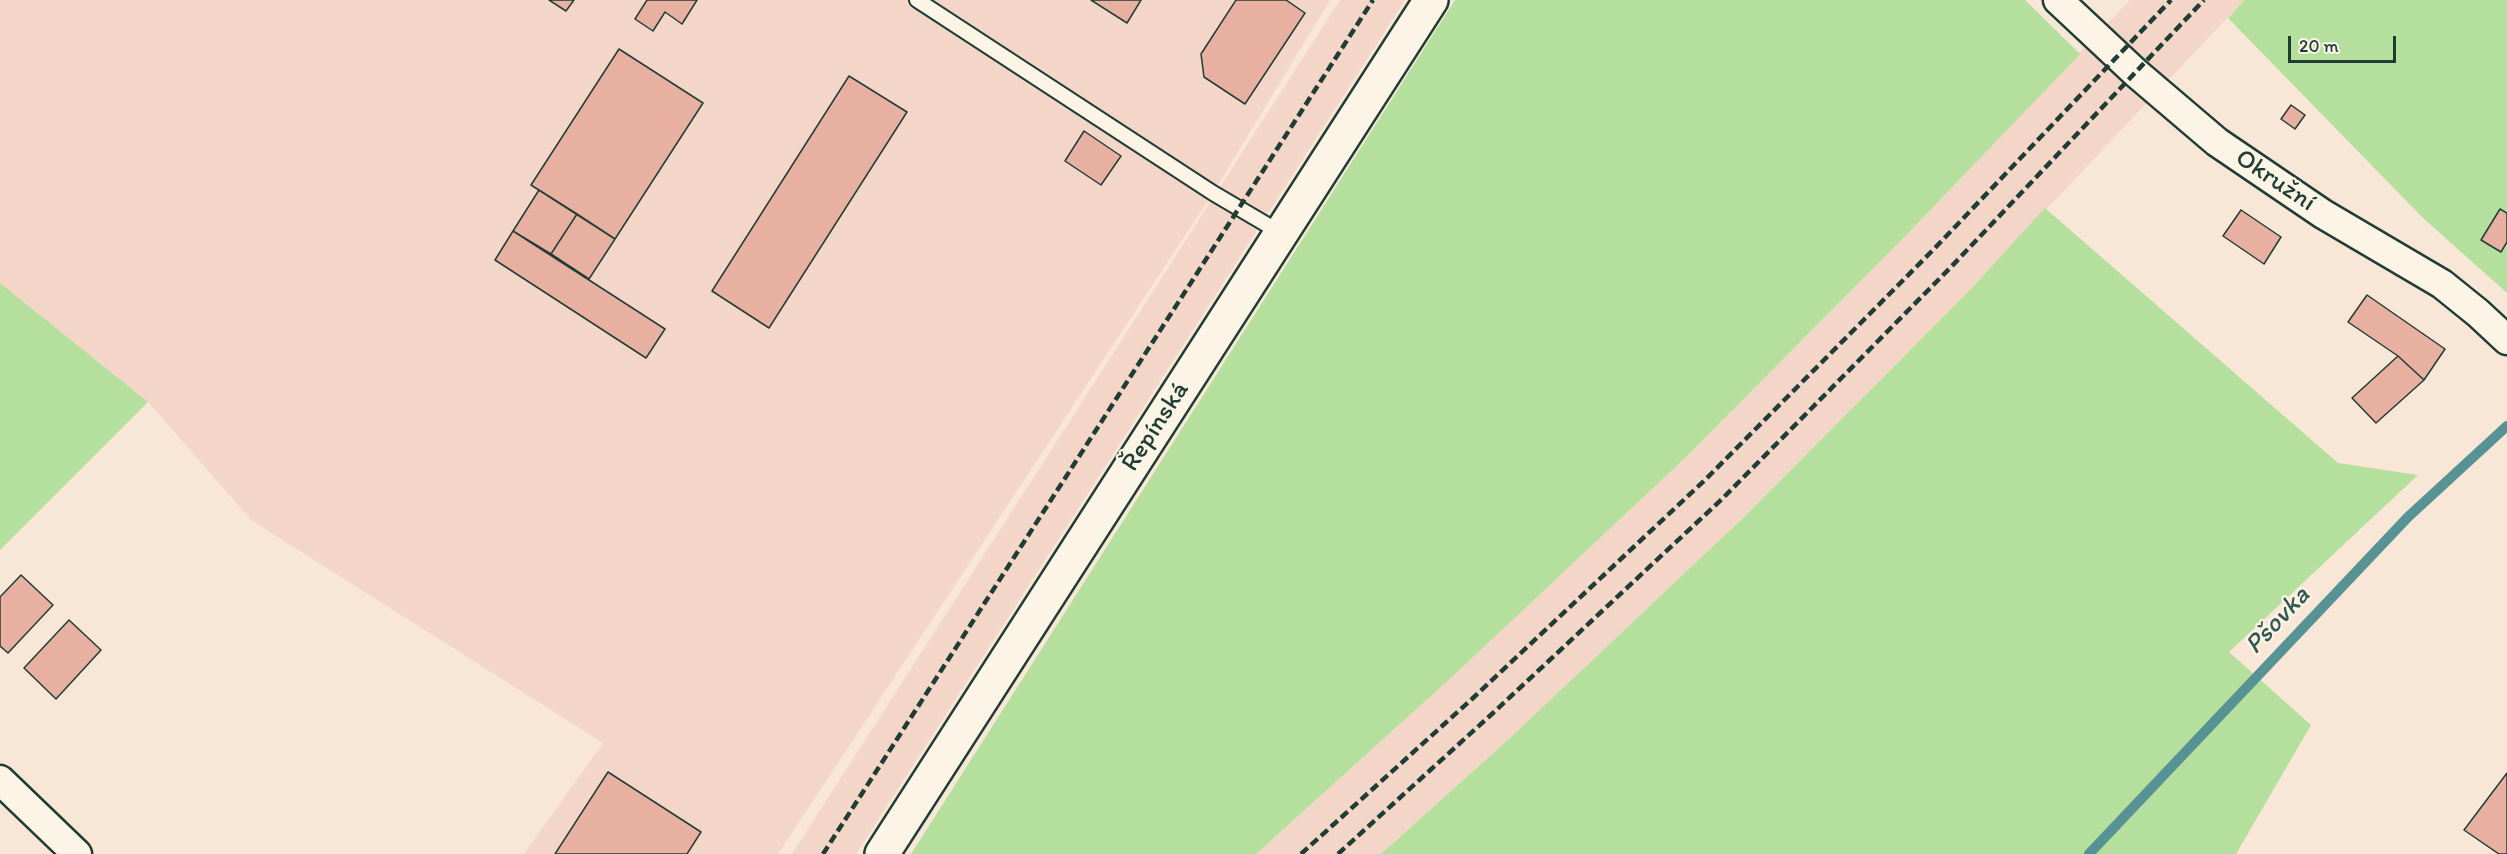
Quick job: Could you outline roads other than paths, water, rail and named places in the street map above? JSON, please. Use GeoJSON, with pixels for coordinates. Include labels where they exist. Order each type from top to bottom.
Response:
{"type":"FeatureCollection","features":[{"type":"Feature","properties":{"kind":"street","name":"Řepínská"},"geometry":{"type":"LineString","coordinates":[[882,854],[1431,0]]}},
{"type":"Feature","properties":{"kind":"street","name":"Okružní"},"geometry":{"type":"LineString","coordinates":[[2058,0],[2136,73],[2217,142],[2323,214],[2442,284],[2507,340]]}},
{"type":"Feature","properties":{"kind":"street"},"geometry":{"type":"LineString","coordinates":[[0,780],[77,854]]}},
{"type":"Feature","properties":{"kind":"lane"},"geometry":{"type":"LineString","coordinates":[[917,0],[1213,193],[1281,233]]}},
{"type":"Feature","properties":{"kind":"waterway","name":"Pšovka"},"geometry":{"type":"LineString","coordinates":[[2089,854],[2408,517],[2507,426]]}},
{"type":"Feature","properties":{"kind":"railway"},"geometry":{"type":"LineString","coordinates":[[823,854],[1373,0]]}},
{"type":"Feature","properties":{"kind":"railway"},"geometry":{"type":"LineString","coordinates":[[1301,854],[1473,698],[1706,479],[1934,249],[2171,0]]}},
{"type":"Feature","properties":{"kind":"railway"},"geometry":{"type":"LineString","coordinates":[[1338,854],[1722,499],[1951,267],[2204,0]]}}]}
